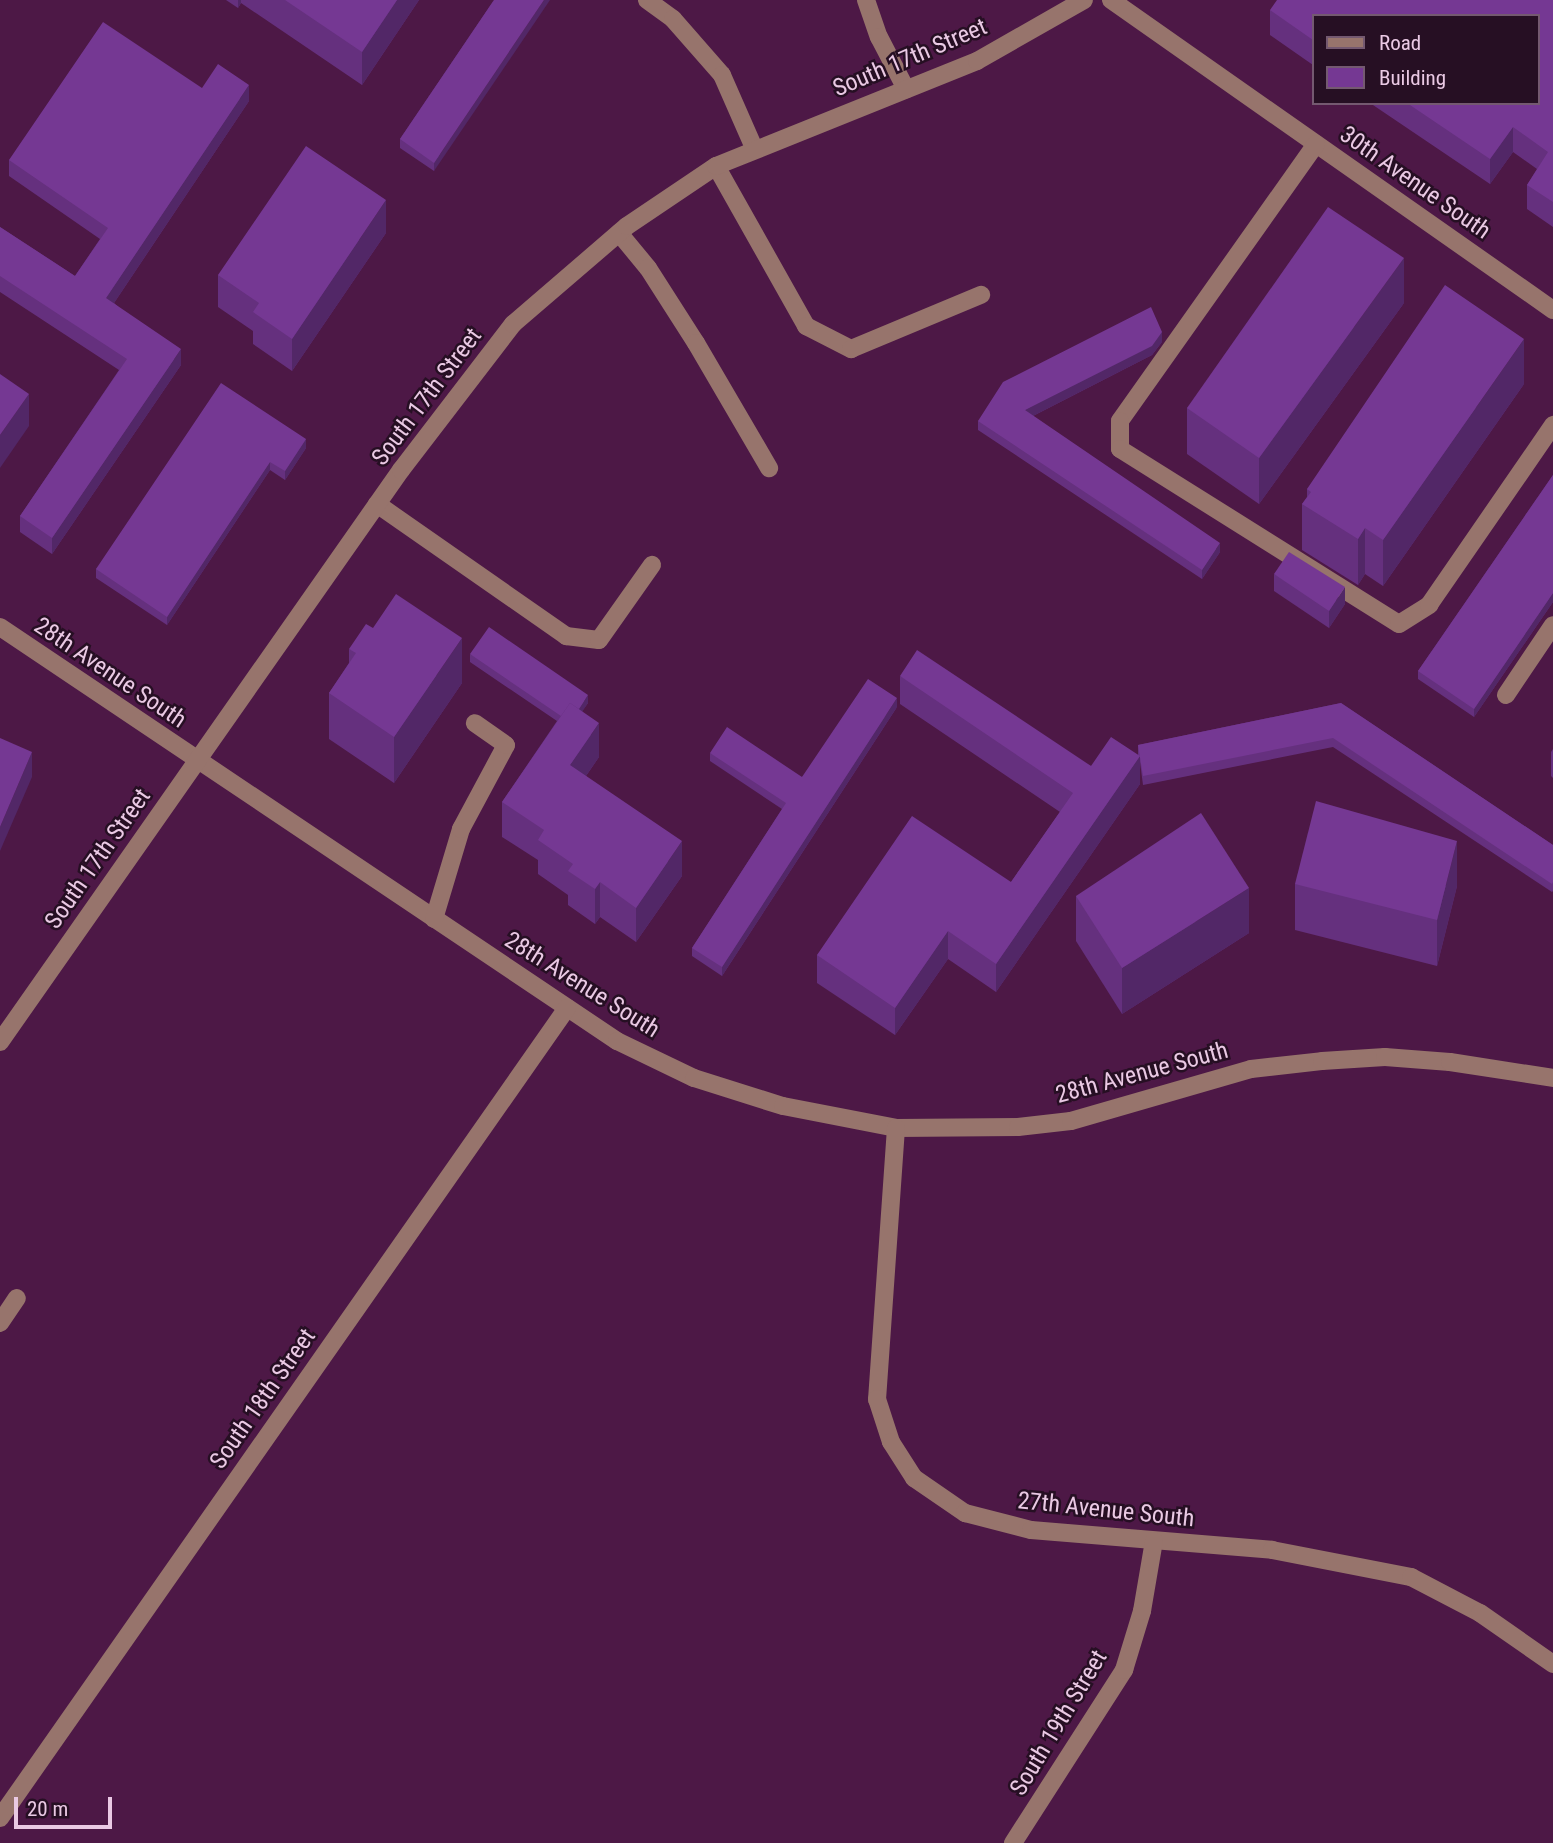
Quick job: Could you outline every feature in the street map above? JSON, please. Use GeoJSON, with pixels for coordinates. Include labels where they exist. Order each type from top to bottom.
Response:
{"type":"FeatureCollection","features":[{"type":"Feature","properties":{"kind":"street"},"geometry":{"type":"LineString","coordinates":[[647,0],[673,19],[722,75],[754,148]]}},
{"type":"Feature","properties":{"kind":"street"},"geometry":{"type":"LineString","coordinates":[[866,0],[906,89]]}},
{"type":"Feature","properties":{"kind":"street","name":"South 17th Street"},"geometry":{"type":"LineString","coordinates":[[0,1042],[377,504],[513,324],[619,233],[716,166],[754,148],[977,61],[1064,5],[1084,0]]}},
{"type":"Feature","properties":{"kind":"street","name":"30th Avenue South"},"geometry":{"type":"LineString","coordinates":[[1111,0],[1553,310]]}},
{"type":"Feature","properties":{"kind":"street"},"geometry":{"type":"LineString","coordinates":[[1316,144],[1120,421],[1120,449],[1399,624],[1429,605],[1553,425]]}},
{"type":"Feature","properties":{"kind":"street"},"geometry":{"type":"LineString","coordinates":[[716,166],[806,326],[851,349],[981,295]]}},
{"type":"Feature","properties":{"kind":"street"},"geometry":{"type":"LineString","coordinates":[[619,233],[648,268],[769,468]]}},
{"type":"Feature","properties":{"kind":"street"},"geometry":{"type":"LineString","coordinates":[[377,504],[566,636],[599,639],[652,565]]}},
{"type":"Feature","properties":{"kind":"street"},"geometry":{"type":"LineString","coordinates":[[1506,695],[1553,625]]}},
{"type":"Feature","properties":{"kind":"street","name":"28th Avenue South"},"geometry":{"type":"LineString","coordinates":[[0,627],[617,1041],[694,1078],[783,1106],[896,1128],[1018,1127],[1071,1121],[1251,1069],[1322,1061],[1424,1060],[1553,1078]]}},
{"type":"Feature","properties":{"kind":"street"},"geometry":{"type":"LineString","coordinates":[[434,919],[461,829],[506,745],[475,723]]}},
{"type":"Feature","properties":{"kind":"street","name":"South 18th Street"},"geometry":{"type":"LineString","coordinates":[[0,1818],[567,1008]]}},
{"type":"Feature","properties":{"kind":"street","name":"27th Avenue South"},"geometry":{"type":"LineString","coordinates":[[896,1128],[877,1399],[891,1442],[914,1478],[965,1513],[1031,1530],[1272,1550],[1411,1577],[1480,1613],[1553,1664]]}},
{"type":"Feature","properties":{"kind":"street"},"geometry":{"type":"LineString","coordinates":[[0,1323],[17,1298]]}},
{"type":"Feature","properties":{"kind":"street","name":"South 19th Street"},"geometry":{"type":"LineString","coordinates":[[1013,1843],[1124,1670],[1142,1611],[1154,1541]]}},
{"type":"Feature","properties":{"kind":"building"},"geometry":{"type":"Polygon","coordinates":[[[285,0],[397,0],[362,52],[285,0]]]}},
{"type":"Feature","properties":{"kind":"building"},"geometry":{"type":"Polygon","coordinates":[[[494,0],[544,0],[434,163],[400,139],[494,0]]]}},
{"type":"Feature","properties":{"kind":"building"},"geometry":{"type":"Polygon","coordinates":[[[1277,0],[1553,0],[1553,202],[1527,185],[1548,152],[1513,127],[1490,159],[1410,105],[1539,105],[1539,14],[1312,14],[1312,39],[1270,10],[1277,0]]]}},
{"type":"Feature","properties":{"kind":"building"},"geometry":{"type":"Polygon","coordinates":[[[103,22],[202,88],[218,64],[249,85],[106,298],[181,349],[52,538],[20,516],[127,359],[0,276],[0,227],[75,276],[108,228],[9,160],[103,22]]]}},
{"type":"Feature","properties":{"kind":"building"},"geometry":{"type":"Polygon","coordinates":[[[306,146],[386,200],[292,339],[253,312],[259,303],[218,275],[306,146]]]}},
{"type":"Feature","properties":{"kind":"building"},"geometry":{"type":"Polygon","coordinates":[[[1328,207],[1404,258],[1259,458],[1187,408],[1328,207]]]}},
{"type":"Feature","properties":{"kind":"building"},"geometry":{"type":"Polygon","coordinates":[[[1445,285],[1524,339],[1383,540],[1365,528],[1358,539],[1302,504],[1311,492],[1307,489],[1445,285]]]}},
{"type":"Feature","properties":{"kind":"building"},"geometry":{"type":"Polygon","coordinates":[[[1151,307],[1162,332],[1152,346],[1025,410],[1220,543],[1202,570],[978,421],[1003,382],[1151,307]]]}},
{"type":"Feature","properties":{"kind":"building"},"geometry":{"type":"Polygon","coordinates":[[[0,374],[29,394],[0,435],[0,374]]]}},
{"type":"Feature","properties":{"kind":"building"},"geometry":{"type":"Polygon","coordinates":[[[221,383],[306,439],[285,471],[270,462],[167,617],[96,569],[221,383]]]}},
{"type":"Feature","properties":{"kind":"building"},"geometry":{"type":"Polygon","coordinates":[[[1553,475],[1553,593],[1474,709],[1418,671],[1553,475]]]}},
{"type":"Feature","properties":{"kind":"building"},"geometry":{"type":"Polygon","coordinates":[[[1289,552],[1345,587],[1329,611],[1274,574],[1289,552]]]}},
{"type":"Feature","properties":{"kind":"building"},"geometry":{"type":"Polygon","coordinates":[[[396,594],[462,638],[394,737],[329,693],[356,653],[349,649],[366,624],[373,628],[396,594]]]}},
{"type":"Feature","properties":{"kind":"building"},"geometry":{"type":"Polygon","coordinates":[[[489,627],[588,695],[579,709],[570,703],[561,716],[470,654],[489,627]]]}},
{"type":"Feature","properties":{"kind":"building"},"geometry":{"type":"Polygon","coordinates":[[[917,650],[1091,766],[1111,737],[1140,756],[996,964],[948,931],[895,1008],[817,955],[912,816],[1011,882],[1073,793],[900,676],[917,650]]]}},
{"type":"Feature","properties":{"kind":"building"},"geometry":{"type":"Polygon","coordinates":[[[868,679],[897,698],[722,967],[692,948],[786,803],[710,753],[727,727],[802,777],[868,679]]]}},
{"type":"Feature","properties":{"kind":"building"},"geometry":{"type":"Polygon","coordinates":[[[570,703],[599,723],[570,765],[682,841],[636,908],[600,882],[595,889],[568,871],[573,864],[538,840],[544,830],[502,802],[570,703]]]}},
{"type":"Feature","properties":{"kind":"building"},"geometry":{"type":"Polygon","coordinates":[[[1341,703],[1553,845],[1552,884],[1333,738],[1143,776],[1138,745],[1341,703]]]}},
{"type":"Feature","properties":{"kind":"building"},"geometry":{"type":"Polygon","coordinates":[[[0,738],[32,752],[0,827],[0,738]]]}},
{"type":"Feature","properties":{"kind":"building"},"geometry":{"type":"Polygon","coordinates":[[[1316,801],[1457,841],[1437,920],[1295,884],[1316,801]]]}},
{"type":"Feature","properties":{"kind":"building"},"geometry":{"type":"Polygon","coordinates":[[[1201,813],[1249,888],[1122,968],[1076,896],[1201,813]]]}}]}
